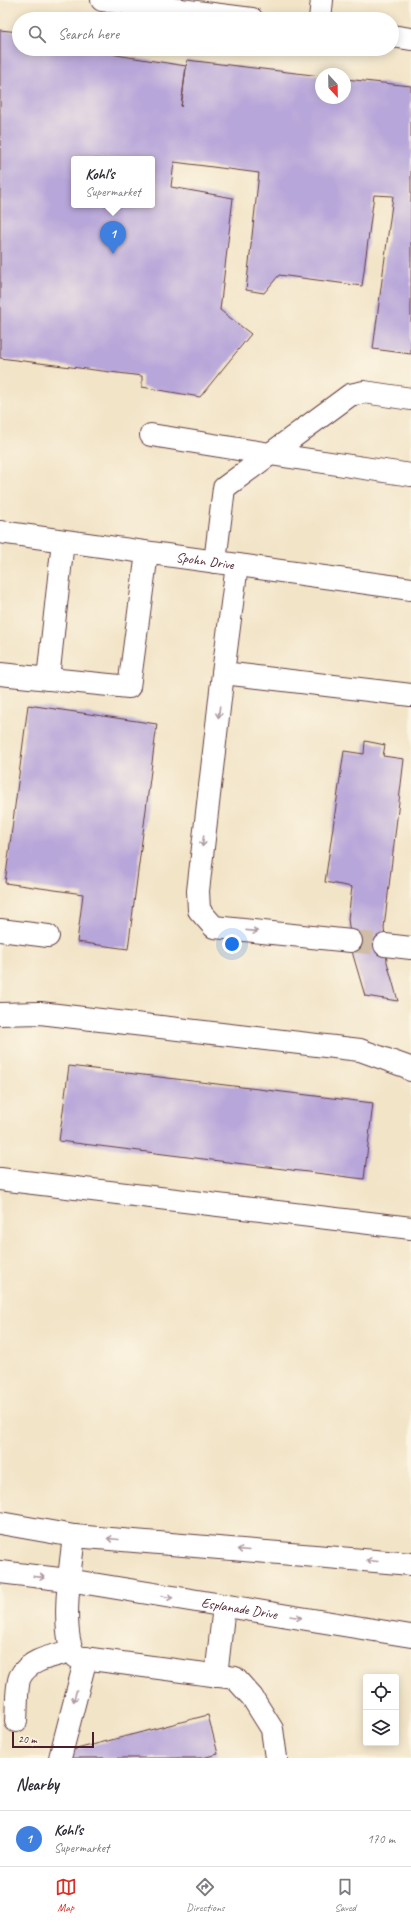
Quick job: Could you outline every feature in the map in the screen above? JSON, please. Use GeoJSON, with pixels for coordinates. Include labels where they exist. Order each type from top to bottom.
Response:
{"type":"FeatureCollection","features":[{"type":"Feature","properties":{"kind":"street"},"geometry":{"type":"LineString","coordinates":[[102,0],[167,4],[212,12]]}},
{"type":"Feature","properties":{"kind":"street"},"geometry":{"type":"LineString","coordinates":[[321,12],[322,0]]}},
{"type":"Feature","properties":{"kind":"street"},"geometry":{"type":"LineString","coordinates":[[399,37],[411,39]]}},
{"type":"Feature","properties":{"kind":"street"},"geometry":{"type":"LineString","coordinates":[[214,562],[224,488],[350,395],[364,392],[411,399]]}},
{"type":"Feature","properties":{"kind":"street"},"geometry":{"type":"LineString","coordinates":[[150,435],[411,474]]}},
{"type":"Feature","properties":{"kind":"street","name":"Spohn Drive"},"geometry":{"type":"LineString","coordinates":[[0,535],[63,541],[411,589]]}},
{"type":"Feature","properties":{"kind":"street"},"geometry":{"type":"LineString","coordinates":[[48,679],[63,541]]}},
{"type":"Feature","properties":{"kind":"street"},"geometry":{"type":"LineString","coordinates":[[0,674],[129,687],[147,553]]}},
{"type":"Feature","properties":{"kind":"street"},"geometry":{"type":"LineString","coordinates":[[237,565],[198,891],[199,910],[214,927],[351,941]]}},
{"type":"Feature","properties":{"kind":"street"},"geometry":{"type":"LineString","coordinates":[[223,673],[411,695]]}},
{"type":"Feature","properties":{"kind":"street"},"geometry":{"type":"LineString","coordinates":[[0,930],[48,936]]}},
{"type":"Feature","properties":{"kind":"street"},"geometry":{"type":"LineString","coordinates":[[385,945],[411,948]]}},
{"type":"Feature","properties":{"kind":"street"},"geometry":{"type":"LineString","coordinates":[[0,1014],[40,1013],[360,1050],[410,1068],[411,1070]]}},
{"type":"Feature","properties":{"kind":"street"},"geometry":{"type":"LineString","coordinates":[[0,1179],[411,1226]]}},
{"type":"Feature","properties":{"kind":"street"},"geometry":{"type":"LineString","coordinates":[[0,1523],[74,1536],[411,1564]]}},
{"type":"Feature","properties":{"kind":"street"},"geometry":{"type":"LineString","coordinates":[[60,1758],[78,1655],[68,1640],[68,1580],[74,1536]]}},
{"type":"Feature","properties":{"kind":"street","name":"Esplanade Drive"},"geometry":{"type":"LineString","coordinates":[[0,1572],[68,1580],[411,1636]]}},
{"type":"Feature","properties":{"kind":"street"},"geometry":{"type":"LineString","coordinates":[[216,1676],[224,1606]]}},
{"type":"Feature","properties":{"kind":"street"},"geometry":{"type":"LineString","coordinates":[[16,1721],[19,1678],[26,1669],[40,1659],[78,1655],[235,1678],[252,1697],[272,1730],[276,1758]]}},
{"type":"Feature","properties":{"kind":"building"},"geometry":{"type":"Polygon","coordinates":[[[0,30],[12,31],[12,56],[122,56],[186,66],[181,107],[187,60],[315,75],[315,104],[351,104],[351,80],[411,86],[411,354],[373,349],[393,196],[374,195],[362,286],[279,275],[264,293],[246,290],[259,173],[174,162],[171,187],[233,198],[220,310],[251,334],[200,397],[142,387],[142,376],[0,358],[0,30]]]}},
{"type":"Feature","properties":{"kind":"building"},"geometry":{"type":"Polygon","coordinates":[[[28,705],[157,724],[128,949],[77,942],[83,894],[5,883],[28,705]]]}},
{"type":"Feature","properties":{"kind":"building"},"geometry":{"type":"Polygon","coordinates":[[[365,741],[385,745],[383,756],[404,759],[384,928],[387,962],[398,1001],[365,996],[353,955],[348,919],[352,887],[325,882],[344,751],[364,754],[365,741]]]}},
{"type":"Feature","properties":{"kind":"building"},"geometry":{"type":"Polygon","coordinates":[[[69,1066],[373,1103],[364,1179],[59,1141],[69,1066]]]}},
{"type":"Feature","properties":{"kind":"building"},"geometry":{"type":"Polygon","coordinates":[[[208,1715],[218,1754],[202,1758],[67,1758],[65,1752],[208,1715]]]}},
{"type":"Feature","properties":{"kind":"tunnel"},"geometry":{"type":"LineString","coordinates":[[351,941],[385,945]]}},
{"type":"Feature","properties":{"kind":"place","name":"Kohl's"},"geometry":{"type":"Point","coordinates":[113,254]}}]}
